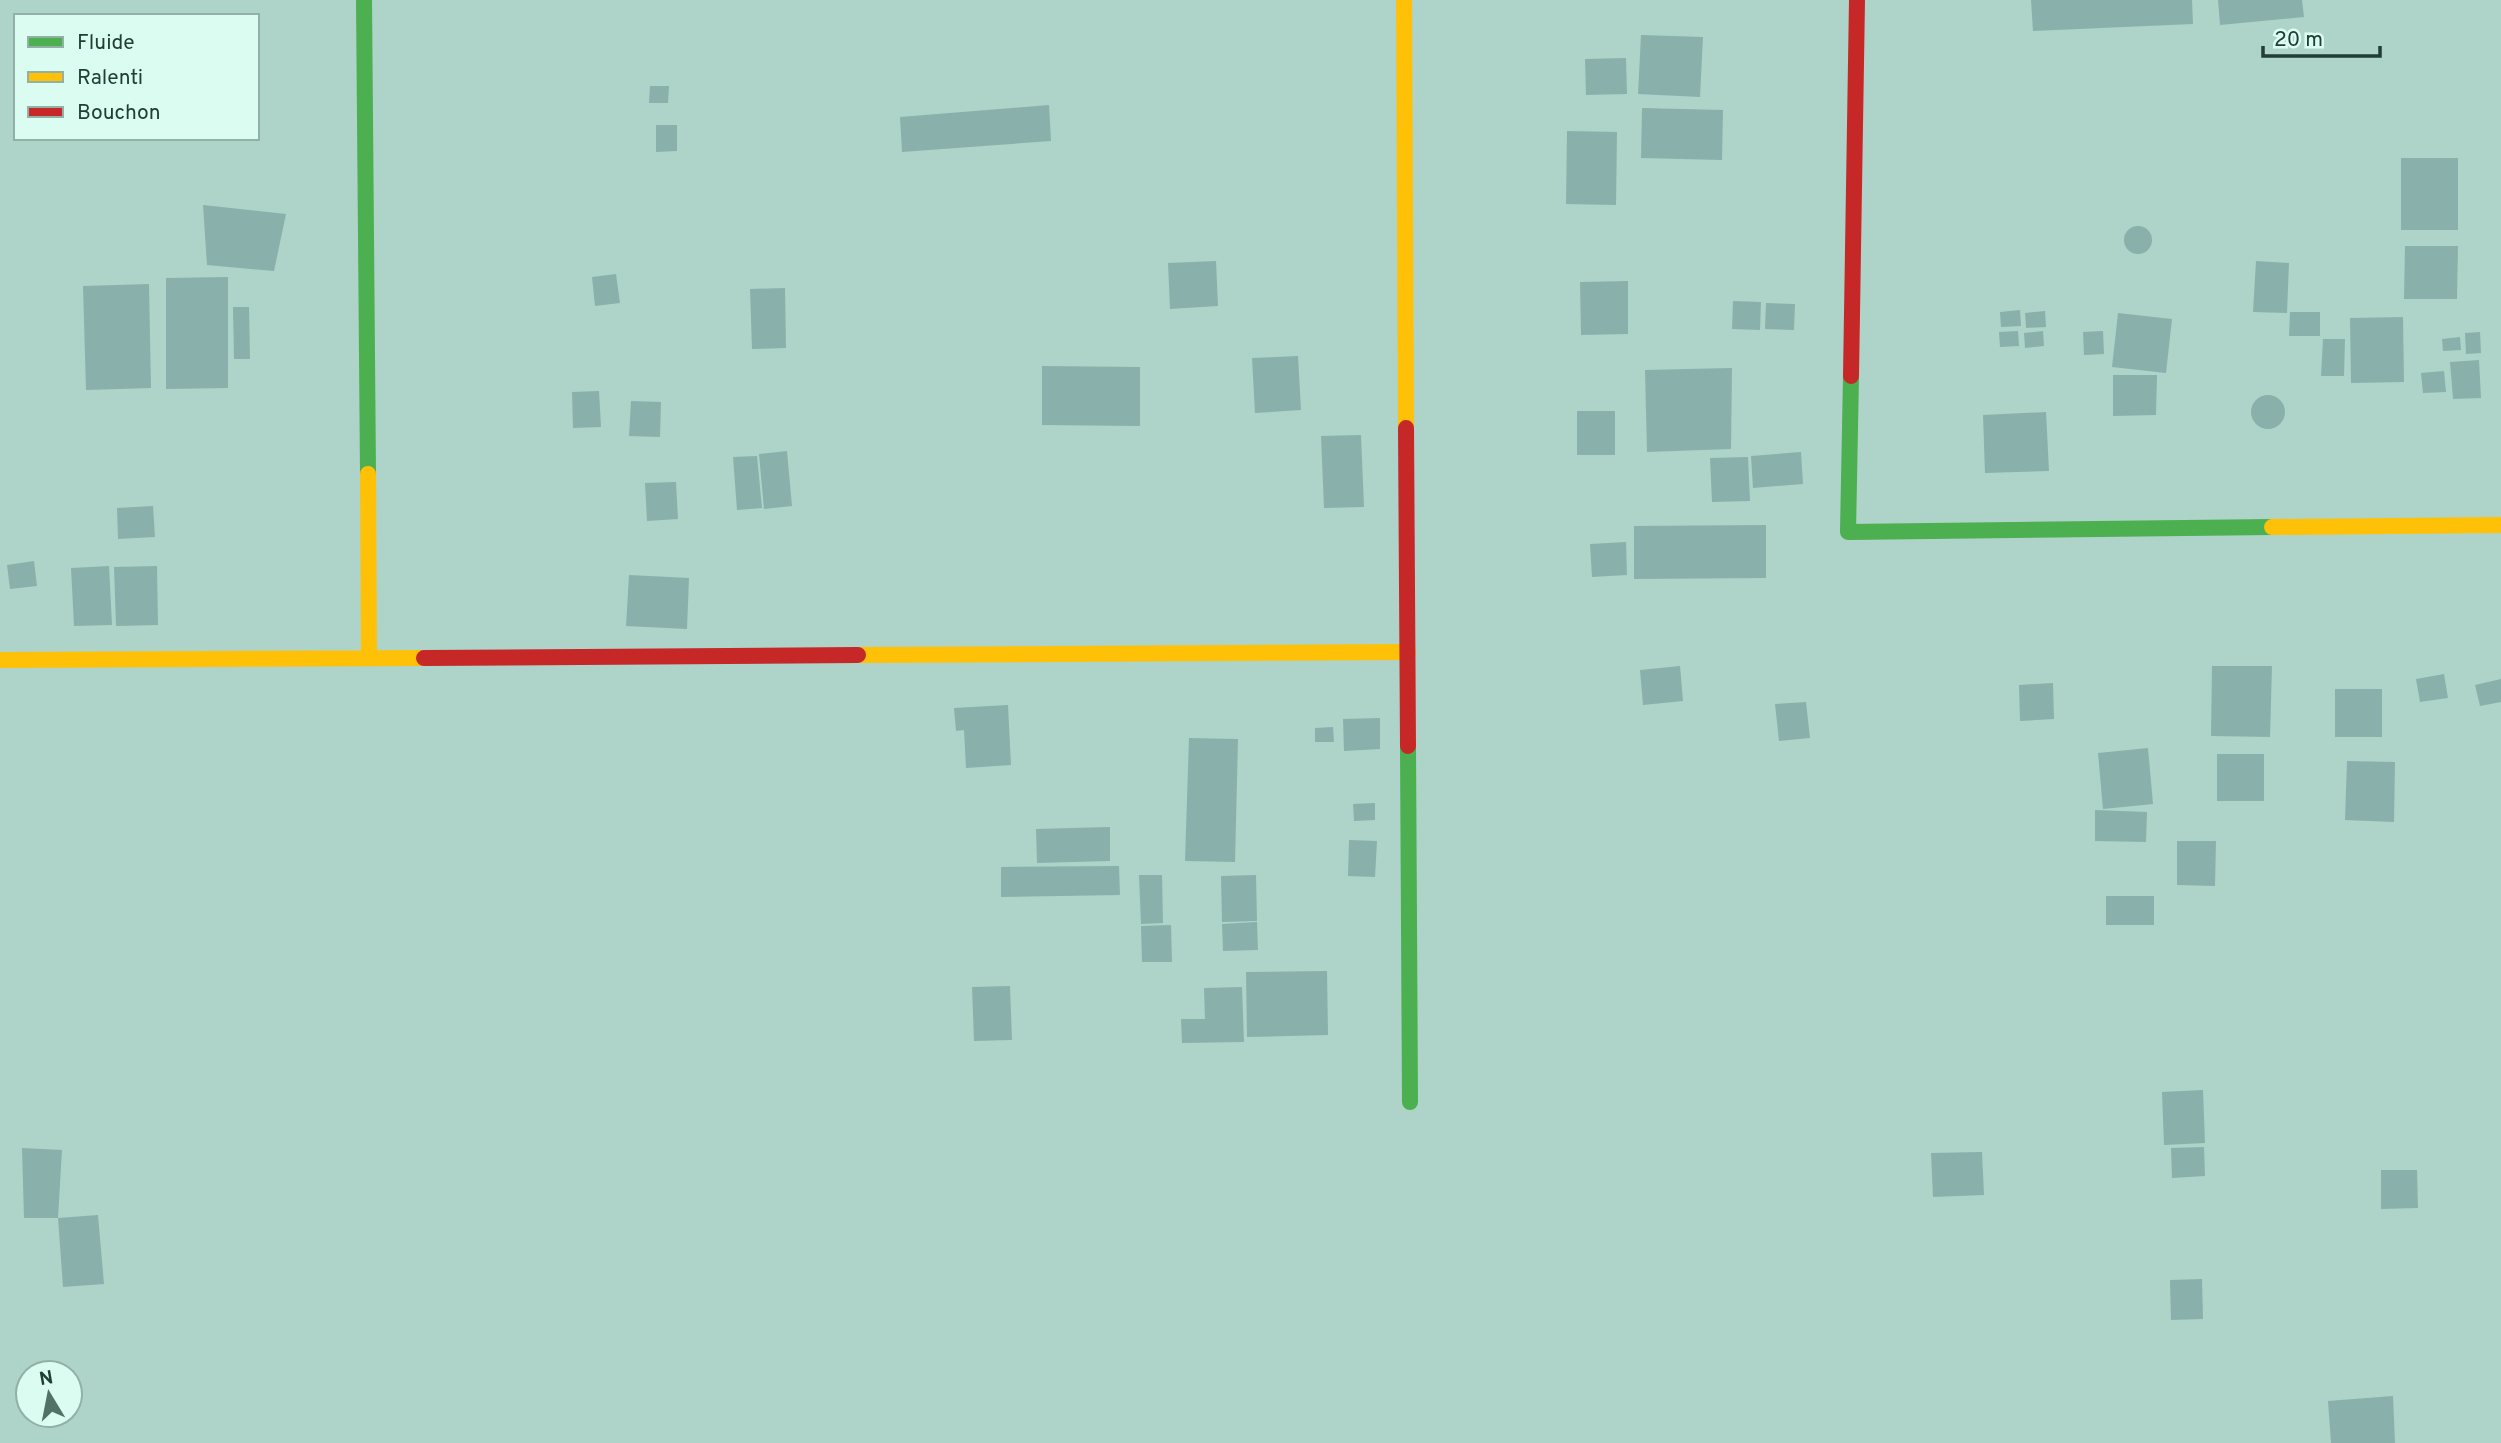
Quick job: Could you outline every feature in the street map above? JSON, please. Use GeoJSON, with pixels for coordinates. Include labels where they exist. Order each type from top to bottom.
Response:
{"type":"FeatureCollection","features":[{"type":"Feature","properties":{"kind":"street"},"geometry":{"type":"LineString","coordinates":[[364,0],[369,658]]}},
{"type":"Feature","properties":{"kind":"street"},"geometry":{"type":"LineString","coordinates":[[1404,0],[1410,1102]]}},
{"type":"Feature","properties":{"kind":"street"},"geometry":{"type":"LineString","coordinates":[[1857,0],[1848,532],[2501,525]]}},
{"type":"Feature","properties":{"kind":"street"},"geometry":{"type":"LineString","coordinates":[[0,660],[1408,652]]}},
{"type":"Feature","properties":{"kind":"building"},"geometry":{"type":"Polygon","coordinates":[[[2031,0],[2192,0],[2193,24],[2033,31],[2031,0]]]}},
{"type":"Feature","properties":{"kind":"building"},"geometry":{"type":"Polygon","coordinates":[[[2218,0],[2302,0],[2304,17],[2220,25],[2218,0]]]}},
{"type":"Feature","properties":{"kind":"building"},"geometry":{"type":"Polygon","coordinates":[[[1641,35],[1703,37],[1700,97],[1638,94],[1641,35]]]}},
{"type":"Feature","properties":{"kind":"building"},"geometry":{"type":"Polygon","coordinates":[[[1626,58],[1627,94],[1586,95],[1585,59],[1626,58]]]}},
{"type":"Feature","properties":{"kind":"building"},"geometry":{"type":"Polygon","coordinates":[[[650,86],[669,86],[668,103],[649,103],[650,86]]]}},
{"type":"Feature","properties":{"kind":"building"},"geometry":{"type":"Polygon","coordinates":[[[1049,105],[1051,141],[902,152],[900,117],[1049,105]]]}},
{"type":"Feature","properties":{"kind":"building"},"geometry":{"type":"Polygon","coordinates":[[[1642,108],[1723,110],[1722,160],[1641,158],[1642,108]]]}},
{"type":"Feature","properties":{"kind":"building"},"geometry":{"type":"Polygon","coordinates":[[[656,125],[677,125],[677,151],[656,152],[656,125]]]}},
{"type":"Feature","properties":{"kind":"building"},"geometry":{"type":"Polygon","coordinates":[[[1567,131],[1617,132],[1616,205],[1566,204],[1567,131]]]}},
{"type":"Feature","properties":{"kind":"building"},"geometry":{"type":"Polygon","coordinates":[[[2401,158],[2458,158],[2458,230],[2401,230],[2401,158]]]}},
{"type":"Feature","properties":{"kind":"building"},"geometry":{"type":"Polygon","coordinates":[[[203,205],[286,214],[274,271],[207,265],[203,205]]]}},
{"type":"Feature","properties":{"kind":"building"},"geometry":{"type":"Polygon","coordinates":[[[2138,226],[2148,230],[2152,240],[2148,250],[2138,254],[2128,250],[2124,240],[2128,230],[2138,226]]]}},
{"type":"Feature","properties":{"kind":"building"},"geometry":{"type":"Polygon","coordinates":[[[2405,246],[2458,246],[2457,299],[2404,299],[2405,246]]]}},
{"type":"Feature","properties":{"kind":"building"},"geometry":{"type":"Polygon","coordinates":[[[1216,261],[1218,306],[1170,309],[1168,263],[1216,261]]]}},
{"type":"Feature","properties":{"kind":"building"},"geometry":{"type":"Polygon","coordinates":[[[2256,261],[2289,263],[2287,313],[2253,312],[2256,261]]]}},
{"type":"Feature","properties":{"kind":"building"},"geometry":{"type":"Polygon","coordinates":[[[616,274],[620,303],[595,306],[592,277],[616,274]]]}},
{"type":"Feature","properties":{"kind":"building"},"geometry":{"type":"Polygon","coordinates":[[[228,277],[228,388],[166,389],[166,278],[228,277]]]}},
{"type":"Feature","properties":{"kind":"building"},"geometry":{"type":"Polygon","coordinates":[[[1628,281],[1628,334],[1581,335],[1580,282],[1628,281]]]}},
{"type":"Feature","properties":{"kind":"building"},"geometry":{"type":"Polygon","coordinates":[[[149,284],[151,388],[86,390],[83,286],[149,284]]]}},
{"type":"Feature","properties":{"kind":"building"},"geometry":{"type":"Polygon","coordinates":[[[785,288],[786,348],[752,349],[750,289],[785,288]]]}},
{"type":"Feature","properties":{"kind":"building"},"geometry":{"type":"Polygon","coordinates":[[[1733,301],[1761,302],[1760,330],[1732,329],[1733,301]]]}},
{"type":"Feature","properties":{"kind":"building"},"geometry":{"type":"Polygon","coordinates":[[[1766,303],[1795,304],[1794,330],[1765,329],[1766,303]]]}},
{"type":"Feature","properties":{"kind":"building"},"geometry":{"type":"Polygon","coordinates":[[[233,307],[249,307],[250,359],[234,359],[233,307]]]}},
{"type":"Feature","properties":{"kind":"building"},"geometry":{"type":"Polygon","coordinates":[[[2020,310],[2021,326],[2001,327],[2000,312],[2020,310]]]}},
{"type":"Feature","properties":{"kind":"building"},"geometry":{"type":"Polygon","coordinates":[[[2045,311],[2046,327],[2026,328],[2025,313],[2045,311]]]}},
{"type":"Feature","properties":{"kind":"building"},"geometry":{"type":"Polygon","coordinates":[[[2290,312],[2320,312],[2320,336],[2289,336],[2290,312]]]}},
{"type":"Feature","properties":{"kind":"building"},"geometry":{"type":"Polygon","coordinates":[[[2118,313],[2172,319],[2166,373],[2112,367],[2118,313]]]}},
{"type":"Feature","properties":{"kind":"building"},"geometry":{"type":"Polygon","coordinates":[[[2403,317],[2404,382],[2351,383],[2350,318],[2403,317]]]}},
{"type":"Feature","properties":{"kind":"building"},"geometry":{"type":"Polygon","coordinates":[[[2018,331],[2019,346],[2000,347],[1999,332],[2018,331]]]}},
{"type":"Feature","properties":{"kind":"building"},"geometry":{"type":"Polygon","coordinates":[[[2043,331],[2044,346],[2025,348],[2024,333],[2043,331]]]}},
{"type":"Feature","properties":{"kind":"building"},"geometry":{"type":"Polygon","coordinates":[[[2103,331],[2104,354],[2084,355],[2083,332],[2103,331]]]}},
{"type":"Feature","properties":{"kind":"building"},"geometry":{"type":"Polygon","coordinates":[[[2480,332],[2481,353],[2466,354],[2465,333],[2480,332]]]}},
{"type":"Feature","properties":{"kind":"building"},"geometry":{"type":"Polygon","coordinates":[[[2460,337],[2461,350],[2443,351],[2442,339],[2460,337]]]}},
{"type":"Feature","properties":{"kind":"building"},"geometry":{"type":"Polygon","coordinates":[[[2323,339],[2345,339],[2344,376],[2321,376],[2323,339]]]}},
{"type":"Feature","properties":{"kind":"building"},"geometry":{"type":"Polygon","coordinates":[[[1298,356],[1301,410],[1255,413],[1252,358],[1298,356]]]}},
{"type":"Feature","properties":{"kind":"building"},"geometry":{"type":"Polygon","coordinates":[[[2479,360],[2481,398],[2453,399],[2450,362],[2479,360]]]}},
{"type":"Feature","properties":{"kind":"building"},"geometry":{"type":"Polygon","coordinates":[[[1042,366],[1140,367],[1140,426],[1042,425],[1042,366]]]}},
{"type":"Feature","properties":{"kind":"building"},"geometry":{"type":"Polygon","coordinates":[[[1732,368],[1731,449],[1647,452],[1645,370],[1732,368]]]}},
{"type":"Feature","properties":{"kind":"building"},"geometry":{"type":"Polygon","coordinates":[[[2444,371],[2446,392],[2423,393],[2421,373],[2444,371]]]}},
{"type":"Feature","properties":{"kind":"building"},"geometry":{"type":"Polygon","coordinates":[[[2113,375],[2157,375],[2156,415],[2113,416],[2113,375]]]}},
{"type":"Feature","properties":{"kind":"building"},"geometry":{"type":"Polygon","coordinates":[[[599,391],[601,427],[573,428],[572,392],[599,391]]]}},
{"type":"Feature","properties":{"kind":"building"},"geometry":{"type":"Polygon","coordinates":[[[2268,395],[2280,400],[2285,412],[2280,424],[2268,429],[2256,424],[2251,412],[2256,400],[2268,395]]]}},
{"type":"Feature","properties":{"kind":"building"},"geometry":{"type":"Polygon","coordinates":[[[631,401],[661,402],[660,437],[629,436],[631,401]]]}},
{"type":"Feature","properties":{"kind":"building"},"geometry":{"type":"Polygon","coordinates":[[[1577,411],[1615,411],[1615,455],[1577,455],[1577,411]]]}},
{"type":"Feature","properties":{"kind":"building"},"geometry":{"type":"Polygon","coordinates":[[[2046,412],[2049,471],[1985,473],[1983,415],[2046,412]]]}},
{"type":"Feature","properties":{"kind":"building"},"geometry":{"type":"Polygon","coordinates":[[[1361,435],[1364,507],[1324,508],[1321,436],[1361,435]]]}},
{"type":"Feature","properties":{"kind":"building"},"geometry":{"type":"Polygon","coordinates":[[[787,451],[792,506],[764,509],[759,454],[787,451]]]}},
{"type":"Feature","properties":{"kind":"building"},"geometry":{"type":"Polygon","coordinates":[[[1801,452],[1803,484],[1753,488],[1751,456],[1801,452]]]}},
{"type":"Feature","properties":{"kind":"building"},"geometry":{"type":"Polygon","coordinates":[[[757,456],[762,508],[737,510],[733,457],[757,456]]]}},
{"type":"Feature","properties":{"kind":"building"},"geometry":{"type":"Polygon","coordinates":[[[1748,457],[1750,501],[1712,502],[1710,458],[1748,457]]]}},
{"type":"Feature","properties":{"kind":"building"},"geometry":{"type":"Polygon","coordinates":[[[676,482],[678,519],[647,521],[645,483],[676,482]]]}},
{"type":"Feature","properties":{"kind":"building"},"geometry":{"type":"Polygon","coordinates":[[[153,506],[155,537],[118,539],[117,508],[153,506]]]}},
{"type":"Feature","properties":{"kind":"building"},"geometry":{"type":"Polygon","coordinates":[[[1766,525],[1766,578],[1634,579],[1634,526],[1766,525]]]}},
{"type":"Feature","properties":{"kind":"building"},"geometry":{"type":"Polygon","coordinates":[[[1626,542],[1627,575],[1592,577],[1590,544],[1626,542]]]}},
{"type":"Feature","properties":{"kind":"building"},"geometry":{"type":"Polygon","coordinates":[[[34,561],[37,586],[10,589],[7,565],[34,561]]]}},
{"type":"Feature","properties":{"kind":"building"},"geometry":{"type":"Polygon","coordinates":[[[109,566],[112,625],[74,626],[71,568],[109,566]]]}},
{"type":"Feature","properties":{"kind":"building"},"geometry":{"type":"Polygon","coordinates":[[[157,566],[158,625],[116,626],[114,567],[157,566]]]}},
{"type":"Feature","properties":{"kind":"building"},"geometry":{"type":"Polygon","coordinates":[[[629,575],[689,578],[687,629],[626,626],[629,575]]]}},
{"type":"Feature","properties":{"kind":"building"},"geometry":{"type":"Polygon","coordinates":[[[1680,666],[1683,701],[1643,705],[1640,670],[1680,666]]]}},
{"type":"Feature","properties":{"kind":"building"},"geometry":{"type":"Polygon","coordinates":[[[2212,666],[2272,666],[2270,737],[2211,736],[2212,666]]]}},
{"type":"Feature","properties":{"kind":"building"},"geometry":{"type":"Polygon","coordinates":[[[2444,674],[2448,698],[2420,702],[2416,679],[2444,674]]]}},
{"type":"Feature","properties":{"kind":"building"},"geometry":{"type":"Polygon","coordinates":[[[2501,679],[2501,702],[2480,706],[2475,685],[2501,679]]]}},
{"type":"Feature","properties":{"kind":"building"},"geometry":{"type":"Polygon","coordinates":[[[2053,683],[2054,719],[2020,721],[2019,685],[2053,683]]]}},
{"type":"Feature","properties":{"kind":"building"},"geometry":{"type":"Polygon","coordinates":[[[2335,689],[2382,689],[2382,737],[2335,737],[2335,689]]]}},
{"type":"Feature","properties":{"kind":"building"},"geometry":{"type":"Polygon","coordinates":[[[1806,702],[1810,738],[1779,741],[1775,704],[1806,702]]]}},
{"type":"Feature","properties":{"kind":"building"},"geometry":{"type":"Polygon","coordinates":[[[1008,705],[1011,765],[966,768],[964,730],[956,731],[954,708],[1008,705]]]}},
{"type":"Feature","properties":{"kind":"building"},"geometry":{"type":"Polygon","coordinates":[[[1380,718],[1380,749],[1344,751],[1343,719],[1380,718]]]}},
{"type":"Feature","properties":{"kind":"building"},"geometry":{"type":"Polygon","coordinates":[[[1333,727],[1334,742],[1315,742],[1315,728],[1333,727]]]}},
{"type":"Feature","properties":{"kind":"building"},"geometry":{"type":"Polygon","coordinates":[[[1189,738],[1238,739],[1235,862],[1185,861],[1189,738]]]}},
{"type":"Feature","properties":{"kind":"building"},"geometry":{"type":"Polygon","coordinates":[[[2148,748],[2153,804],[2103,809],[2098,753],[2148,748]]]}},
{"type":"Feature","properties":{"kind":"building"},"geometry":{"type":"Polygon","coordinates":[[[2217,754],[2264,754],[2264,801],[2217,801],[2217,754]]]}},
{"type":"Feature","properties":{"kind":"building"},"geometry":{"type":"Polygon","coordinates":[[[2347,761],[2395,762],[2394,822],[2345,820],[2347,761]]]}},
{"type":"Feature","properties":{"kind":"building"},"geometry":{"type":"Polygon","coordinates":[[[1375,803],[1375,820],[1354,821],[1353,804],[1375,803]]]}},
{"type":"Feature","properties":{"kind":"building"},"geometry":{"type":"Polygon","coordinates":[[[2095,810],[2147,812],[2146,842],[2095,841],[2095,810]]]}},
{"type":"Feature","properties":{"kind":"building"},"geometry":{"type":"Polygon","coordinates":[[[1110,827],[1110,861],[1037,863],[1036,829],[1110,827]]]}},
{"type":"Feature","properties":{"kind":"building"},"geometry":{"type":"Polygon","coordinates":[[[1349,840],[1377,841],[1375,877],[1348,876],[1349,840]]]}},
{"type":"Feature","properties":{"kind":"building"},"geometry":{"type":"Polygon","coordinates":[[[2177,841],[2216,841],[2215,886],[2177,885],[2177,841]]]}},
{"type":"Feature","properties":{"kind":"building"},"geometry":{"type":"Polygon","coordinates":[[[1119,866],[1120,895],[1001,897],[1001,867],[1119,866]]]}},
{"type":"Feature","properties":{"kind":"building"},"geometry":{"type":"Polygon","coordinates":[[[1139,875],[1162,875],[1163,923],[1141,924],[1139,875]]]}},
{"type":"Feature","properties":{"kind":"building"},"geometry":{"type":"Polygon","coordinates":[[[1256,875],[1257,921],[1222,922],[1221,876],[1256,875]]]}},
{"type":"Feature","properties":{"kind":"building"},"geometry":{"type":"Polygon","coordinates":[[[2106,896],[2154,896],[2154,925],[2106,925],[2106,896]]]}},
{"type":"Feature","properties":{"kind":"building"},"geometry":{"type":"Polygon","coordinates":[[[1257,922],[1258,950],[1223,951],[1222,924],[1257,922]]]}},
{"type":"Feature","properties":{"kind":"building"},"geometry":{"type":"Polygon","coordinates":[[[1171,925],[1172,962],[1142,962],[1141,926],[1171,925]]]}},
{"type":"Feature","properties":{"kind":"building"},"geometry":{"type":"Polygon","coordinates":[[[1327,971],[1328,1035],[1247,1037],[1246,972],[1327,971]]]}},
{"type":"Feature","properties":{"kind":"building"},"geometry":{"type":"Polygon","coordinates":[[[1010,986],[1012,1040],[974,1041],[972,987],[1010,986]]]}},
{"type":"Feature","properties":{"kind":"building"},"geometry":{"type":"Polygon","coordinates":[[[1242,987],[1244,1042],[1182,1043],[1181,1019],[1205,1019],[1204,988],[1242,987]]]}},
{"type":"Feature","properties":{"kind":"building"},"geometry":{"type":"Polygon","coordinates":[[[2203,1090],[2205,1143],[2164,1145],[2162,1092],[2203,1090]]]}},
{"type":"Feature","properties":{"kind":"building"},"geometry":{"type":"Polygon","coordinates":[[[2204,1147],[2205,1176],[2172,1178],[2171,1148],[2204,1147]]]}},
{"type":"Feature","properties":{"kind":"building"},"geometry":{"type":"Polygon","coordinates":[[[22,1148],[62,1150],[58,1218],[24,1218],[22,1148]]]}},
{"type":"Feature","properties":{"kind":"building"},"geometry":{"type":"Polygon","coordinates":[[[1982,1152],[1984,1195],[1933,1197],[1931,1153],[1982,1152]]]}},
{"type":"Feature","properties":{"kind":"building"},"geometry":{"type":"Polygon","coordinates":[[[2381,1170],[2417,1170],[2418,1208],[2381,1209],[2381,1170]]]}},
{"type":"Feature","properties":{"kind":"building"},"geometry":{"type":"Polygon","coordinates":[[[98,1215],[104,1284],[63,1287],[58,1218],[98,1215]]]}},
{"type":"Feature","properties":{"kind":"building"},"geometry":{"type":"Polygon","coordinates":[[[2202,1279],[2203,1319],[2171,1320],[2170,1280],[2202,1279]]]}},
{"type":"Feature","properties":{"kind":"building"},"geometry":{"type":"Polygon","coordinates":[[[2393,1396],[2395,1443],[2331,1443],[2328,1401],[2393,1396]]]}},
{"type":"Feature","properties":{"kind":"traffic: fast"},"geometry":{"type":"LineString","coordinates":[[364,0],[368,474]]}},
{"type":"Feature","properties":{"kind":"traffic: fast"},"geometry":{"type":"LineString","coordinates":[[1851,376],[1848,532],[2272,527]]}},
{"type":"Feature","properties":{"kind":"traffic: fast"},"geometry":{"type":"LineString","coordinates":[[1408,746],[1410,1102]]}},
{"type":"Feature","properties":{"kind":"traffic: slow"},"geometry":{"type":"LineString","coordinates":[[1404,0],[1406,428]]}},
{"type":"Feature","properties":{"kind":"traffic: slow"},"geometry":{"type":"LineString","coordinates":[[368,474],[369,658]]}},
{"type":"Feature","properties":{"kind":"traffic: slow"},"geometry":{"type":"LineString","coordinates":[[2272,527],[2501,525]]}},
{"type":"Feature","properties":{"kind":"traffic: slow"},"geometry":{"type":"LineString","coordinates":[[858,655],[1408,652]]}},
{"type":"Feature","properties":{"kind":"traffic: slow"},"geometry":{"type":"LineString","coordinates":[[0,660],[424,658]]}},
{"type":"Feature","properties":{"kind":"traffic: jam"},"geometry":{"type":"LineString","coordinates":[[1851,376],[1857,0]]}},
{"type":"Feature","properties":{"kind":"traffic: jam"},"geometry":{"type":"LineString","coordinates":[[1406,428],[1408,746]]}},
{"type":"Feature","properties":{"kind":"traffic: jam"},"geometry":{"type":"LineString","coordinates":[[424,658],[858,655]]}}]}
